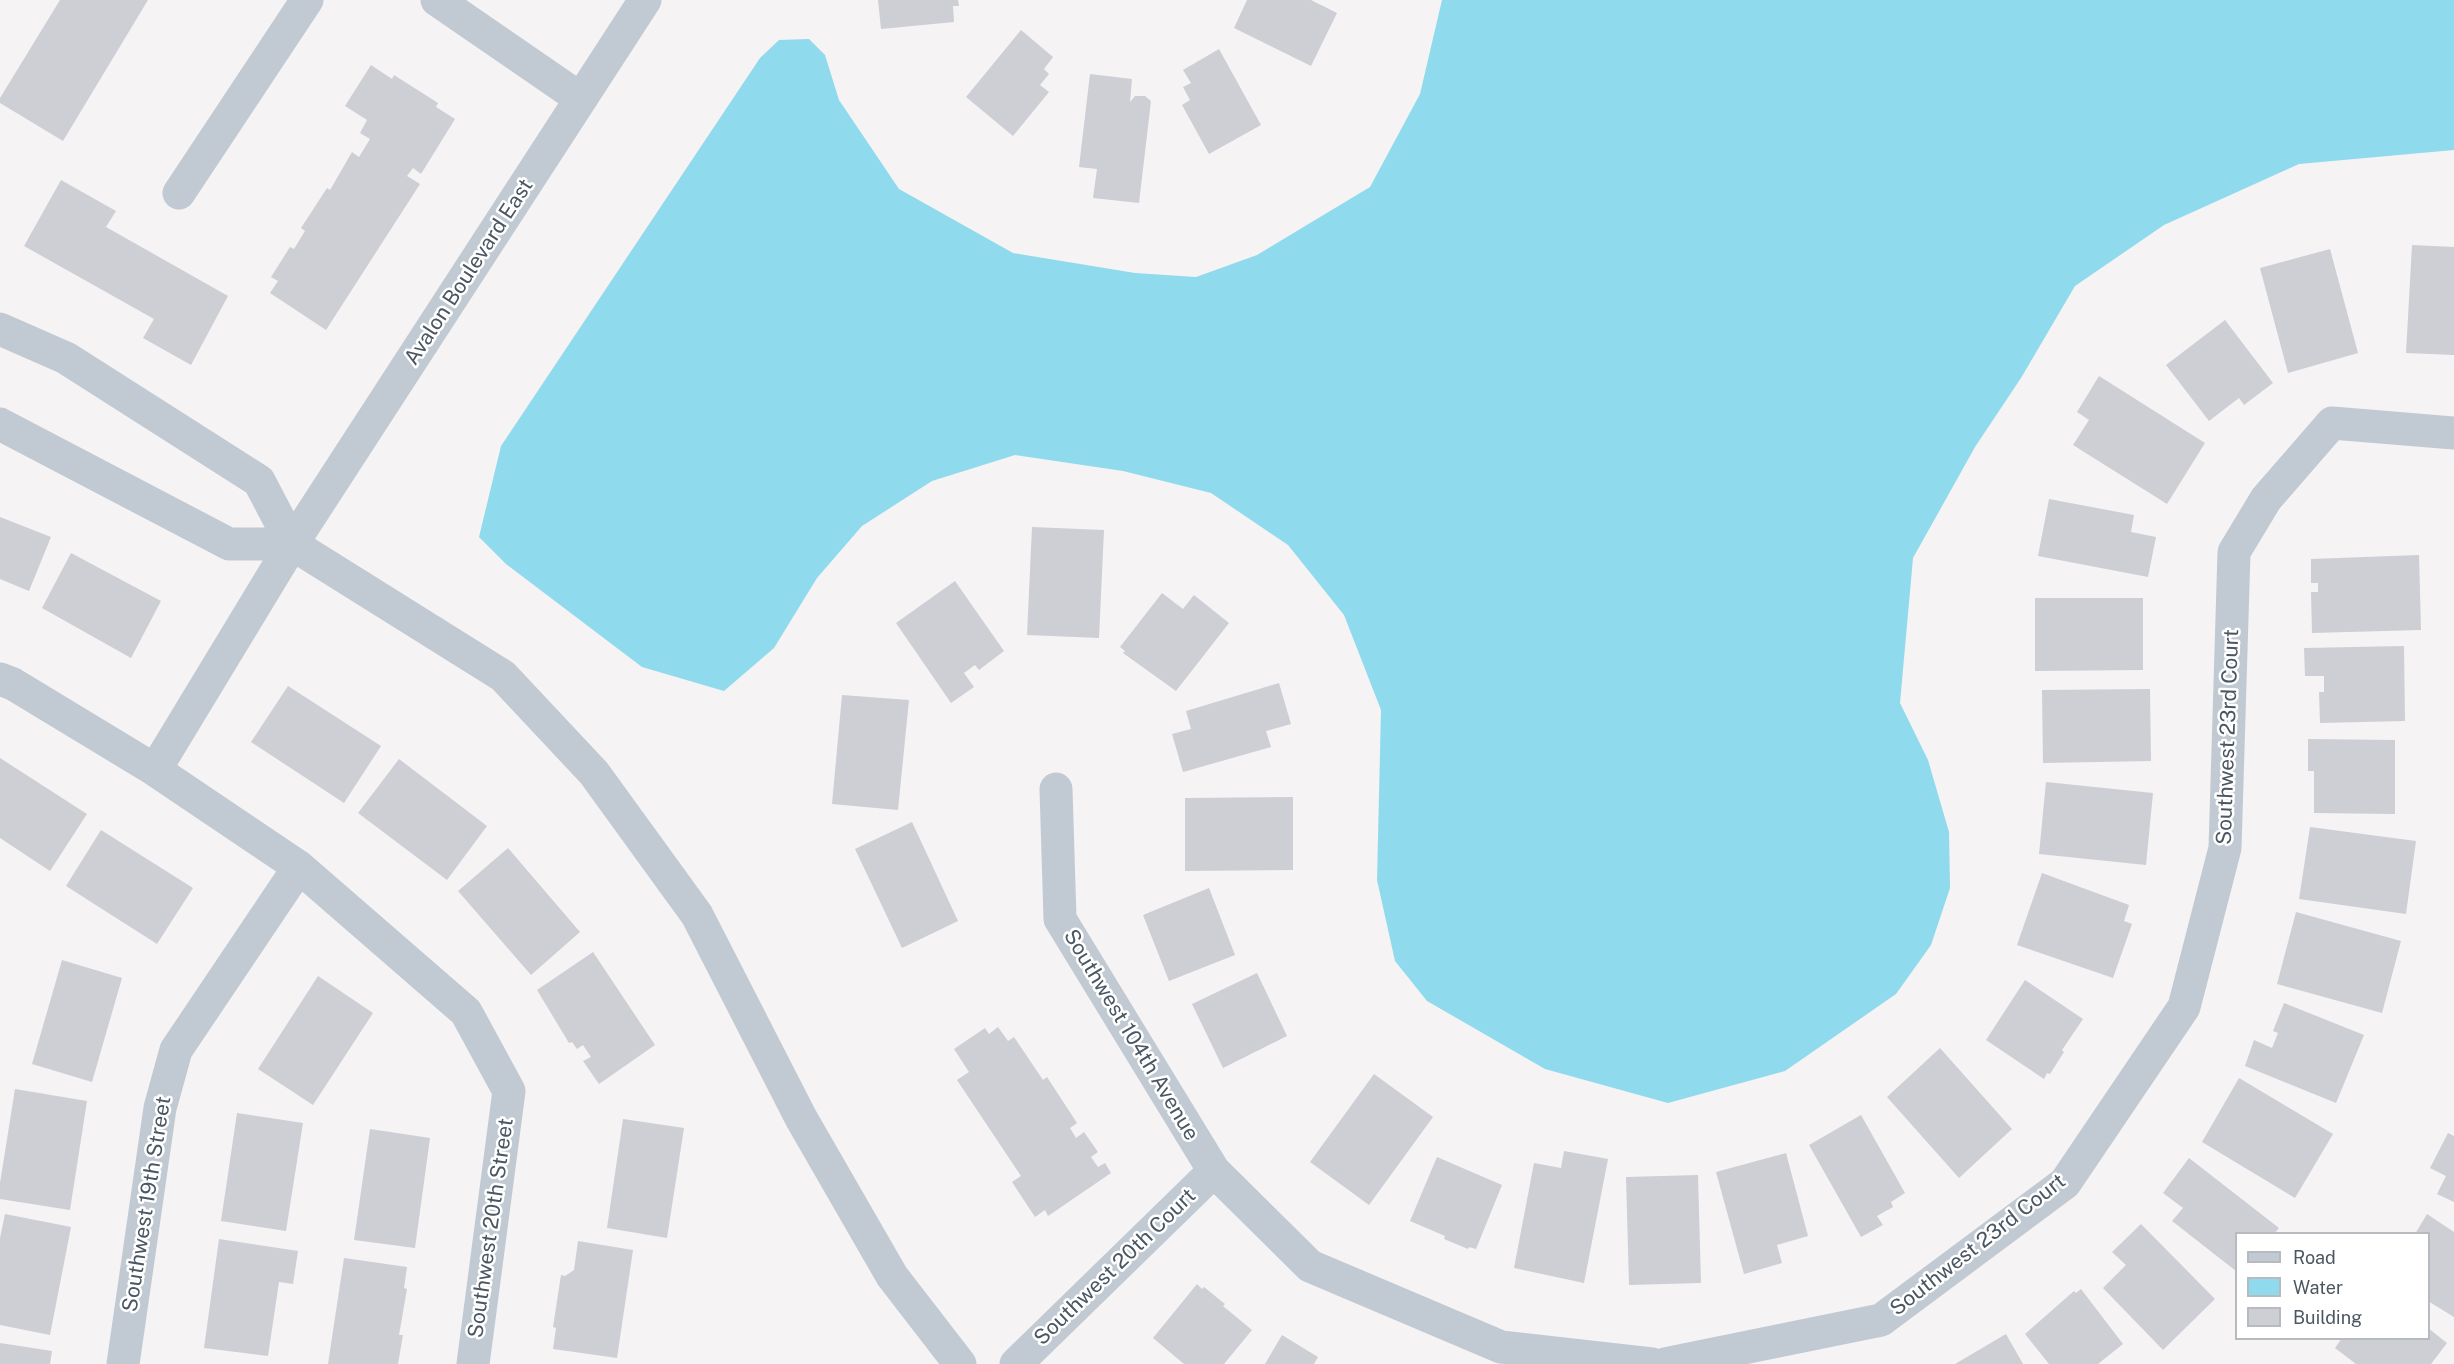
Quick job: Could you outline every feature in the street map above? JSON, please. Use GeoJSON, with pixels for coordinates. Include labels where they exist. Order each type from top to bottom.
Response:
{"type":"FeatureCollection","features":[{"type":"Feature","properties":{"kind":"street"},"geometry":{"type":"LineString","coordinates":[[179,193],[308,0]]}},
{"type":"Feature","properties":{"kind":"street"},"geometry":{"type":"LineString","coordinates":[[437,0],[581,99]]}},
{"type":"Feature","properties":{"kind":"street","name":"Avalon Boulevard East"},"geometry":{"type":"LineString","coordinates":[[155,770],[292,544],[645,0]]}},
{"type":"Feature","properties":{"kind":"street"},"geometry":{"type":"LineString","coordinates":[[0,329],[66,358],[259,481],[292,544],[503,676],[594,773],[697,915],[801,1118],[892,1276],[960,1364]]}},
{"type":"Feature","properties":{"kind":"street","name":"Southwest 23rd Court"},"geometry":{"type":"LineString","coordinates":[[1665,1364],[1881,1320],[2065,1183],[2184,1006],[2225,848],[2234,552],[2266,500],[2332,423],[2454,432]]}},
{"type":"Feature","properties":{"kind":"street"},"geometry":{"type":"LineString","coordinates":[[0,424],[229,544],[292,544]]}},
{"type":"Feature","properties":{"kind":"street"},"geometry":{"type":"LineString","coordinates":[[0,679],[13,684],[155,770],[299,867]]}},
{"type":"Feature","properties":{"kind":"street","name":"Southwest 104th Avenue"},"geometry":{"type":"LineString","coordinates":[[1056,789],[1060,919],[1214,1171]]}},
{"type":"Feature","properties":{"kind":"street","name":"Southwest 20th Street"},"geometry":{"type":"LineString","coordinates":[[299,867],[466,1012],[509,1091],[473,1364]]}},
{"type":"Feature","properties":{"kind":"street","name":"Southwest 19th Street"},"geometry":{"type":"LineString","coordinates":[[123,1364],[160,1108],[176,1050],[299,867]]}},
{"type":"Feature","properties":{"kind":"street"},"geometry":{"type":"LineString","coordinates":[[1214,1171],[1310,1266],[1501,1347],[1652,1364]]}},
{"type":"Feature","properties":{"kind":"street","name":"Southwest 20th Court"},"geometry":{"type":"LineString","coordinates":[[1016,1364],[1214,1171]]}},
{"type":"Feature","properties":{"kind":"water"},"geometry":{"type":"Polygon","coordinates":[[[1442,0],[2454,0],[2454,150],[2299,164],[2164,225],[2075,286],[2021,378],[1975,447],[1913,558],[1900,703],[1928,760],[1949,832],[1950,888],[1931,945],[1896,994],[1785,1071],[1668,1103],[1545,1069],[1427,1001],[1395,961],[1377,880],[1381,710],[1344,615],[1288,545],[1211,493],[1123,471],[1015,455],[932,481],[862,526],[817,578],[774,648],[724,691],[642,667],[506,564],[479,537],[501,446],[760,58],[779,40],[809,39],[825,55],[839,100],[899,189],[1013,253],[1135,273],[1196,277],[1257,255],[1370,187],[1420,94],[1442,0]]]}},
{"type":"Feature","properties":{"kind":"building"},"geometry":{"type":"Polygon","coordinates":[[[60,0],[148,0],[63,141],[0,103],[0,98],[60,0]]]}},
{"type":"Feature","properties":{"kind":"building"},"geometry":{"type":"Polygon","coordinates":[[[878,0],[958,0],[959,6],[953,6],[954,22],[881,29],[878,0]]]}},
{"type":"Feature","properties":{"kind":"building"},"geometry":{"type":"Polygon","coordinates":[[[1247,0],[1311,0],[1337,13],[1311,66],[1234,28],[1247,0]]]}},
{"type":"Feature","properties":{"kind":"building"},"geometry":{"type":"Polygon","coordinates":[[[1021,30],[1053,57],[1044,69],[1049,74],[1040,85],[1049,92],[1013,136],[966,97],[1021,30]]]}},
{"type":"Feature","properties":{"kind":"building"},"geometry":{"type":"Polygon","coordinates":[[[1219,49],[1261,125],[1209,154],[1182,105],[1190,100],[1183,87],[1191,83],[1183,70],[1219,49]]]}},
{"type":"Feature","properties":{"kind":"building"},"geometry":{"type":"Polygon","coordinates":[[[371,65],[392,79],[394,75],[438,103],[436,107],[455,119],[421,174],[413,168],[407,176],[420,184],[326,330],[270,293],[278,281],[271,277],[290,247],[294,249],[305,231],[301,228],[327,188],[330,190],[352,152],[359,157],[370,139],[360,133],[367,120],[345,106],[371,65]]]}},
{"type":"Feature","properties":{"kind":"building"},"geometry":{"type":"Polygon","coordinates":[[[1090,74],[1132,79],[1130,102],[1135,96],[1145,96],[1151,101],[1139,203],[1093,198],[1097,169],[1079,167],[1090,74]]]}},
{"type":"Feature","properties":{"kind":"building"},"geometry":{"type":"Polygon","coordinates":[[[61,180],[116,211],[106,227],[228,296],[191,365],[143,338],[154,319],[24,246],[61,180]]]}},
{"type":"Feature","properties":{"kind":"building"},"geometry":{"type":"Polygon","coordinates":[[[2412,245],[2454,247],[2454,355],[2406,353],[2412,245]]]}},
{"type":"Feature","properties":{"kind":"building"},"geometry":{"type":"Polygon","coordinates":[[[2330,249],[2358,353],[2288,373],[2260,268],[2330,249]]]}},
{"type":"Feature","properties":{"kind":"building"},"geometry":{"type":"Polygon","coordinates":[[[2225,320],[2273,383],[2244,405],[2239,398],[2209,421],[2166,365],[2225,320]]]}},
{"type":"Feature","properties":{"kind":"building"},"geometry":{"type":"Polygon","coordinates":[[[2099,376],[2205,443],[2167,504],[2073,445],[2089,420],[2077,412],[2099,376]]]}},
{"type":"Feature","properties":{"kind":"building"},"geometry":{"type":"Polygon","coordinates":[[[2049,499],[2134,515],[2131,532],[2156,537],[2148,577],[2038,556],[2049,499]]]}},
{"type":"Feature","properties":{"kind":"building"},"geometry":{"type":"Polygon","coordinates":[[[0,517],[51,537],[29,591],[0,579],[0,517]]]}},
{"type":"Feature","properties":{"kind":"building"},"geometry":{"type":"Polygon","coordinates":[[[1032,527],[1104,530],[1099,638],[1027,635],[1032,527]]]}},
{"type":"Feature","properties":{"kind":"building"},"geometry":{"type":"Polygon","coordinates":[[[71,553],[161,601],[131,658],[42,608],[71,553]]]}},
{"type":"Feature","properties":{"kind":"building"},"geometry":{"type":"Polygon","coordinates":[[[2419,555],[2421,630],[2312,633],[2311,592],[2318,592],[2318,583],[2311,583],[2311,559],[2419,555]]]}},
{"type":"Feature","properties":{"kind":"building"},"geometry":{"type":"Polygon","coordinates":[[[955,581],[1004,651],[979,670],[975,665],[964,673],[974,687],[951,703],[896,623],[955,581]]]}},
{"type":"Feature","properties":{"kind":"building"},"geometry":{"type":"Polygon","coordinates":[[[1162,593],[1183,609],[1194,595],[1229,623],[1176,691],[1123,653],[1125,651],[1120,647],[1162,593]]]}},
{"type":"Feature","properties":{"kind":"building"},"geometry":{"type":"Polygon","coordinates":[[[2035,598],[2143,598],[2143,670],[2035,671],[2035,598]]]}},
{"type":"Feature","properties":{"kind":"building"},"geometry":{"type":"Polygon","coordinates":[[[2404,646],[2405,721],[2320,723],[2319,692],[2324,692],[2324,676],[2305,676],[2304,648],[2404,646]]]}},
{"type":"Feature","properties":{"kind":"building"},"geometry":{"type":"Polygon","coordinates":[[[1279,683],[1291,724],[1266,731],[1271,747],[1183,772],[1172,734],[1191,729],[1186,711],[1279,683]]]}},
{"type":"Feature","properties":{"kind":"building"},"geometry":{"type":"Polygon","coordinates":[[[288,686],[381,746],[344,803],[251,742],[288,686]]]}},
{"type":"Feature","properties":{"kind":"building"},"geometry":{"type":"Polygon","coordinates":[[[2150,689],[2151,761],[2043,763],[2042,690],[2150,689]]]}},
{"type":"Feature","properties":{"kind":"building"},"geometry":{"type":"Polygon","coordinates":[[[842,695],[909,700],[898,810],[832,804],[842,695]]]}},
{"type":"Feature","properties":{"kind":"building"},"geometry":{"type":"Polygon","coordinates":[[[2308,739],[2395,740],[2395,814],[2314,813],[2314,771],[2308,771],[2308,739]]]}},
{"type":"Feature","properties":{"kind":"building"},"geometry":{"type":"Polygon","coordinates":[[[0,758],[87,814],[50,871],[0,838],[0,758]]]}},
{"type":"Feature","properties":{"kind":"building"},"geometry":{"type":"Polygon","coordinates":[[[399,759],[487,826],[447,880],[358,813],[399,759]]]}},
{"type":"Feature","properties":{"kind":"building"},"geometry":{"type":"Polygon","coordinates":[[[2046,782],[2153,793],[2146,865],[2039,854],[2046,782]]]}},
{"type":"Feature","properties":{"kind":"building"},"geometry":{"type":"Polygon","coordinates":[[[1293,797],[1293,870],[1185,871],[1185,798],[1293,797]]]}},
{"type":"Feature","properties":{"kind":"building"},"geometry":{"type":"Polygon","coordinates":[[[912,822],[958,921],[902,948],[855,849],[912,822]]]}},
{"type":"Feature","properties":{"kind":"building"},"geometry":{"type":"Polygon","coordinates":[[[2310,827],[2416,841],[2406,914],[2299,899],[2310,827]]]}},
{"type":"Feature","properties":{"kind":"building"},"geometry":{"type":"Polygon","coordinates":[[[101,830],[193,888],[157,944],[66,886],[101,830]]]}},
{"type":"Feature","properties":{"kind":"building"},"geometry":{"type":"Polygon","coordinates":[[[508,848],[580,932],[531,975],[458,891],[508,848]]]}},
{"type":"Feature","properties":{"kind":"building"},"geometry":{"type":"Polygon","coordinates":[[[2042,873],[2129,905],[2124,921],[2132,924],[2113,978],[2017,945],[2042,873]]]}},
{"type":"Feature","properties":{"kind":"building"},"geometry":{"type":"Polygon","coordinates":[[[1209,888],[1235,955],[1169,981],[1143,915],[1209,888]]]}},
{"type":"Feature","properties":{"kind":"building"},"geometry":{"type":"Polygon","coordinates":[[[2296,912],[2401,941],[2382,1013],[2277,984],[2296,912]]]}},
{"type":"Feature","properties":{"kind":"building"},"geometry":{"type":"Polygon","coordinates":[[[593,952],[655,1045],[599,1084],[583,1061],[591,1057],[583,1045],[577,1049],[572,1042],[569,1043],[537,990],[593,952]]]}},
{"type":"Feature","properties":{"kind":"building"},"geometry":{"type":"Polygon","coordinates":[[[62,960],[122,978],[92,1082],[32,1064],[62,960]]]}},
{"type":"Feature","properties":{"kind":"building"},"geometry":{"type":"Polygon","coordinates":[[[1257,973],[1287,1036],[1223,1068],[1192,1004],[1257,973]]]}},
{"type":"Feature","properties":{"kind":"building"},"geometry":{"type":"Polygon","coordinates":[[[318,976],[373,1013],[313,1105],[258,1069],[318,976]]]}},
{"type":"Feature","properties":{"kind":"building"},"geometry":{"type":"Polygon","coordinates":[[[2025,980],[2083,1019],[2062,1050],[2064,1052],[2050,1074],[2047,1073],[2044,1079],[1986,1040],[2025,980]]]}},
{"type":"Feature","properties":{"kind":"building"},"geometry":{"type":"Polygon","coordinates":[[[2284,1003],[2364,1035],[2336,1103],[2245,1066],[2254,1040],[2272,1048],[2278,1033],[2273,1031],[2284,1003]]]}},
{"type":"Feature","properties":{"kind":"building"},"geometry":{"type":"Polygon","coordinates":[[[998,1027],[1008,1041],[1014,1037],[1043,1080],[1047,1077],[1077,1123],[1070,1128],[1076,1138],[1084,1132],[1098,1152],[1091,1157],[1098,1167],[1105,1163],[1111,1173],[1048,1216],[1045,1210],[1035,1217],[1012,1182],[1021,1176],[957,1080],[969,1072],[954,1049],[985,1028],[989,1034],[998,1027]]]}},
{"type":"Feature","properties":{"kind":"building"},"geometry":{"type":"Polygon","coordinates":[[[1940,1048],[2012,1129],[1959,1178],[1887,1097],[1940,1048]]]}},
{"type":"Feature","properties":{"kind":"building"},"geometry":{"type":"Polygon","coordinates":[[[1374,1074],[1433,1117],[1369,1205],[1310,1162],[1374,1074]]]}},
{"type":"Feature","properties":{"kind":"building"},"geometry":{"type":"Polygon","coordinates":[[[2239,1078],[2333,1134],[2295,1198],[2202,1142],[2239,1078]]]}},
{"type":"Feature","properties":{"kind":"building"},"geometry":{"type":"Polygon","coordinates":[[[15,1089],[87,1101],[70,1210],[0,1199],[0,1183],[15,1089]]]}},
{"type":"Feature","properties":{"kind":"building"},"geometry":{"type":"Polygon","coordinates":[[[237,1113],[303,1123],[286,1231],[221,1221],[237,1113]]]}},
{"type":"Feature","properties":{"kind":"building"},"geometry":{"type":"Polygon","coordinates":[[[1861,1115],[1905,1193],[1891,1202],[1893,1207],[1877,1216],[1883,1225],[1861,1237],[1809,1145],[1861,1115]]]}},
{"type":"Feature","properties":{"kind":"building"},"geometry":{"type":"Polygon","coordinates":[[[623,1119],[684,1128],[667,1238],[607,1228],[623,1119]]]}},
{"type":"Feature","properties":{"kind":"building"},"geometry":{"type":"Polygon","coordinates":[[[370,1129],[430,1138],[415,1248],[354,1240],[370,1129]]]}},
{"type":"Feature","properties":{"kind":"building"},"geometry":{"type":"Polygon","coordinates":[[[2448,1133],[2454,1136],[2454,1202],[2437,1194],[2446,1176],[2430,1168],[2448,1133]]]}},
{"type":"Feature","properties":{"kind":"building"},"geometry":{"type":"Polygon","coordinates":[[[1564,1151],[1608,1159],[1584,1283],[1514,1268],[1534,1163],[1561,1168],[1564,1151]]]}},
{"type":"Feature","properties":{"kind":"building"},"geometry":{"type":"Polygon","coordinates":[[[1786,1153],[1808,1236],[1777,1245],[1782,1263],[1744,1274],[1716,1172],[1786,1153]]]}},
{"type":"Feature","properties":{"kind":"building"},"geometry":{"type":"Polygon","coordinates":[[[1437,1157],[1502,1185],[1476,1249],[1469,1247],[1468,1249],[1444,1239],[1445,1236],[1410,1221],[1437,1157]]]}},
{"type":"Feature","properties":{"kind":"building"},"geometry":{"type":"Polygon","coordinates":[[[2189,1158],[2279,1228],[2276,1232],[2235,1232],[2235,1270],[2172,1221],[2183,1208],[2163,1193],[2189,1158]]]}},
{"type":"Feature","properties":{"kind":"building"},"geometry":{"type":"Polygon","coordinates":[[[1698,1175],[1701,1283],[1629,1285],[1626,1177],[1698,1175]]]}},
{"type":"Feature","properties":{"kind":"building"},"geometry":{"type":"Polygon","coordinates":[[[5,1214],[71,1227],[50,1335],[0,1325],[0,1238],[5,1214]]]}},
{"type":"Feature","properties":{"kind":"building"},"geometry":{"type":"Polygon","coordinates":[[[2427,1214],[2454,1232],[2454,1317],[2430,1302],[2430,1232],[2416,1232],[2427,1214]]]}},
{"type":"Feature","properties":{"kind":"building"},"geometry":{"type":"Polygon","coordinates":[[[2141,1224],[2215,1299],[2163,1350],[2103,1288],[2126,1265],[2112,1252],[2141,1224]]]}},
{"type":"Feature","properties":{"kind":"building"},"geometry":{"type":"Polygon","coordinates":[[[219,1239],[298,1251],[293,1284],[279,1282],[268,1356],[204,1348],[219,1239]]]}},
{"type":"Feature","properties":{"kind":"building"},"geometry":{"type":"Polygon","coordinates":[[[578,1241],[633,1250],[617,1358],[553,1349],[556,1328],[553,1327],[561,1275],[565,1276],[574,1270],[578,1241]]]}},
{"type":"Feature","properties":{"kind":"building"},"geometry":{"type":"Polygon","coordinates":[[[344,1258],[407,1267],[404,1288],[407,1289],[399,1335],[403,1335],[398,1364],[328,1364],[344,1258]]]}},
{"type":"Feature","properties":{"kind":"building"},"geometry":{"type":"Polygon","coordinates":[[[1197,1284],[1225,1304],[1223,1306],[1252,1330],[1224,1364],[1184,1364],[1153,1338],[1197,1284]]]}},
{"type":"Feature","properties":{"kind":"building"},"geometry":{"type":"Polygon","coordinates":[[[2081,1289],[2123,1344],[2098,1364],[2049,1364],[2025,1334],[2074,1291],[2076,1293],[2081,1289]]]}},
{"type":"Feature","properties":{"kind":"building"},"geometry":{"type":"Polygon","coordinates":[[[2430,1330],[2447,1343],[2431,1364],[2356,1364],[2335,1348],[2341,1340],[2430,1340],[2430,1330]]]}},
{"type":"Feature","properties":{"kind":"building"},"geometry":{"type":"Polygon","coordinates":[[[2006,1334],[2023,1364],[1955,1364],[2006,1334]]]}},
{"type":"Feature","properties":{"kind":"building"},"geometry":{"type":"Polygon","coordinates":[[[1282,1335],[1318,1357],[1314,1364],[1265,1364],[1282,1335]]]}},
{"type":"Feature","properties":{"kind":"building"},"geometry":{"type":"Polygon","coordinates":[[[0,1343],[52,1351],[50,1364],[0,1364],[0,1343]]]}}]}
